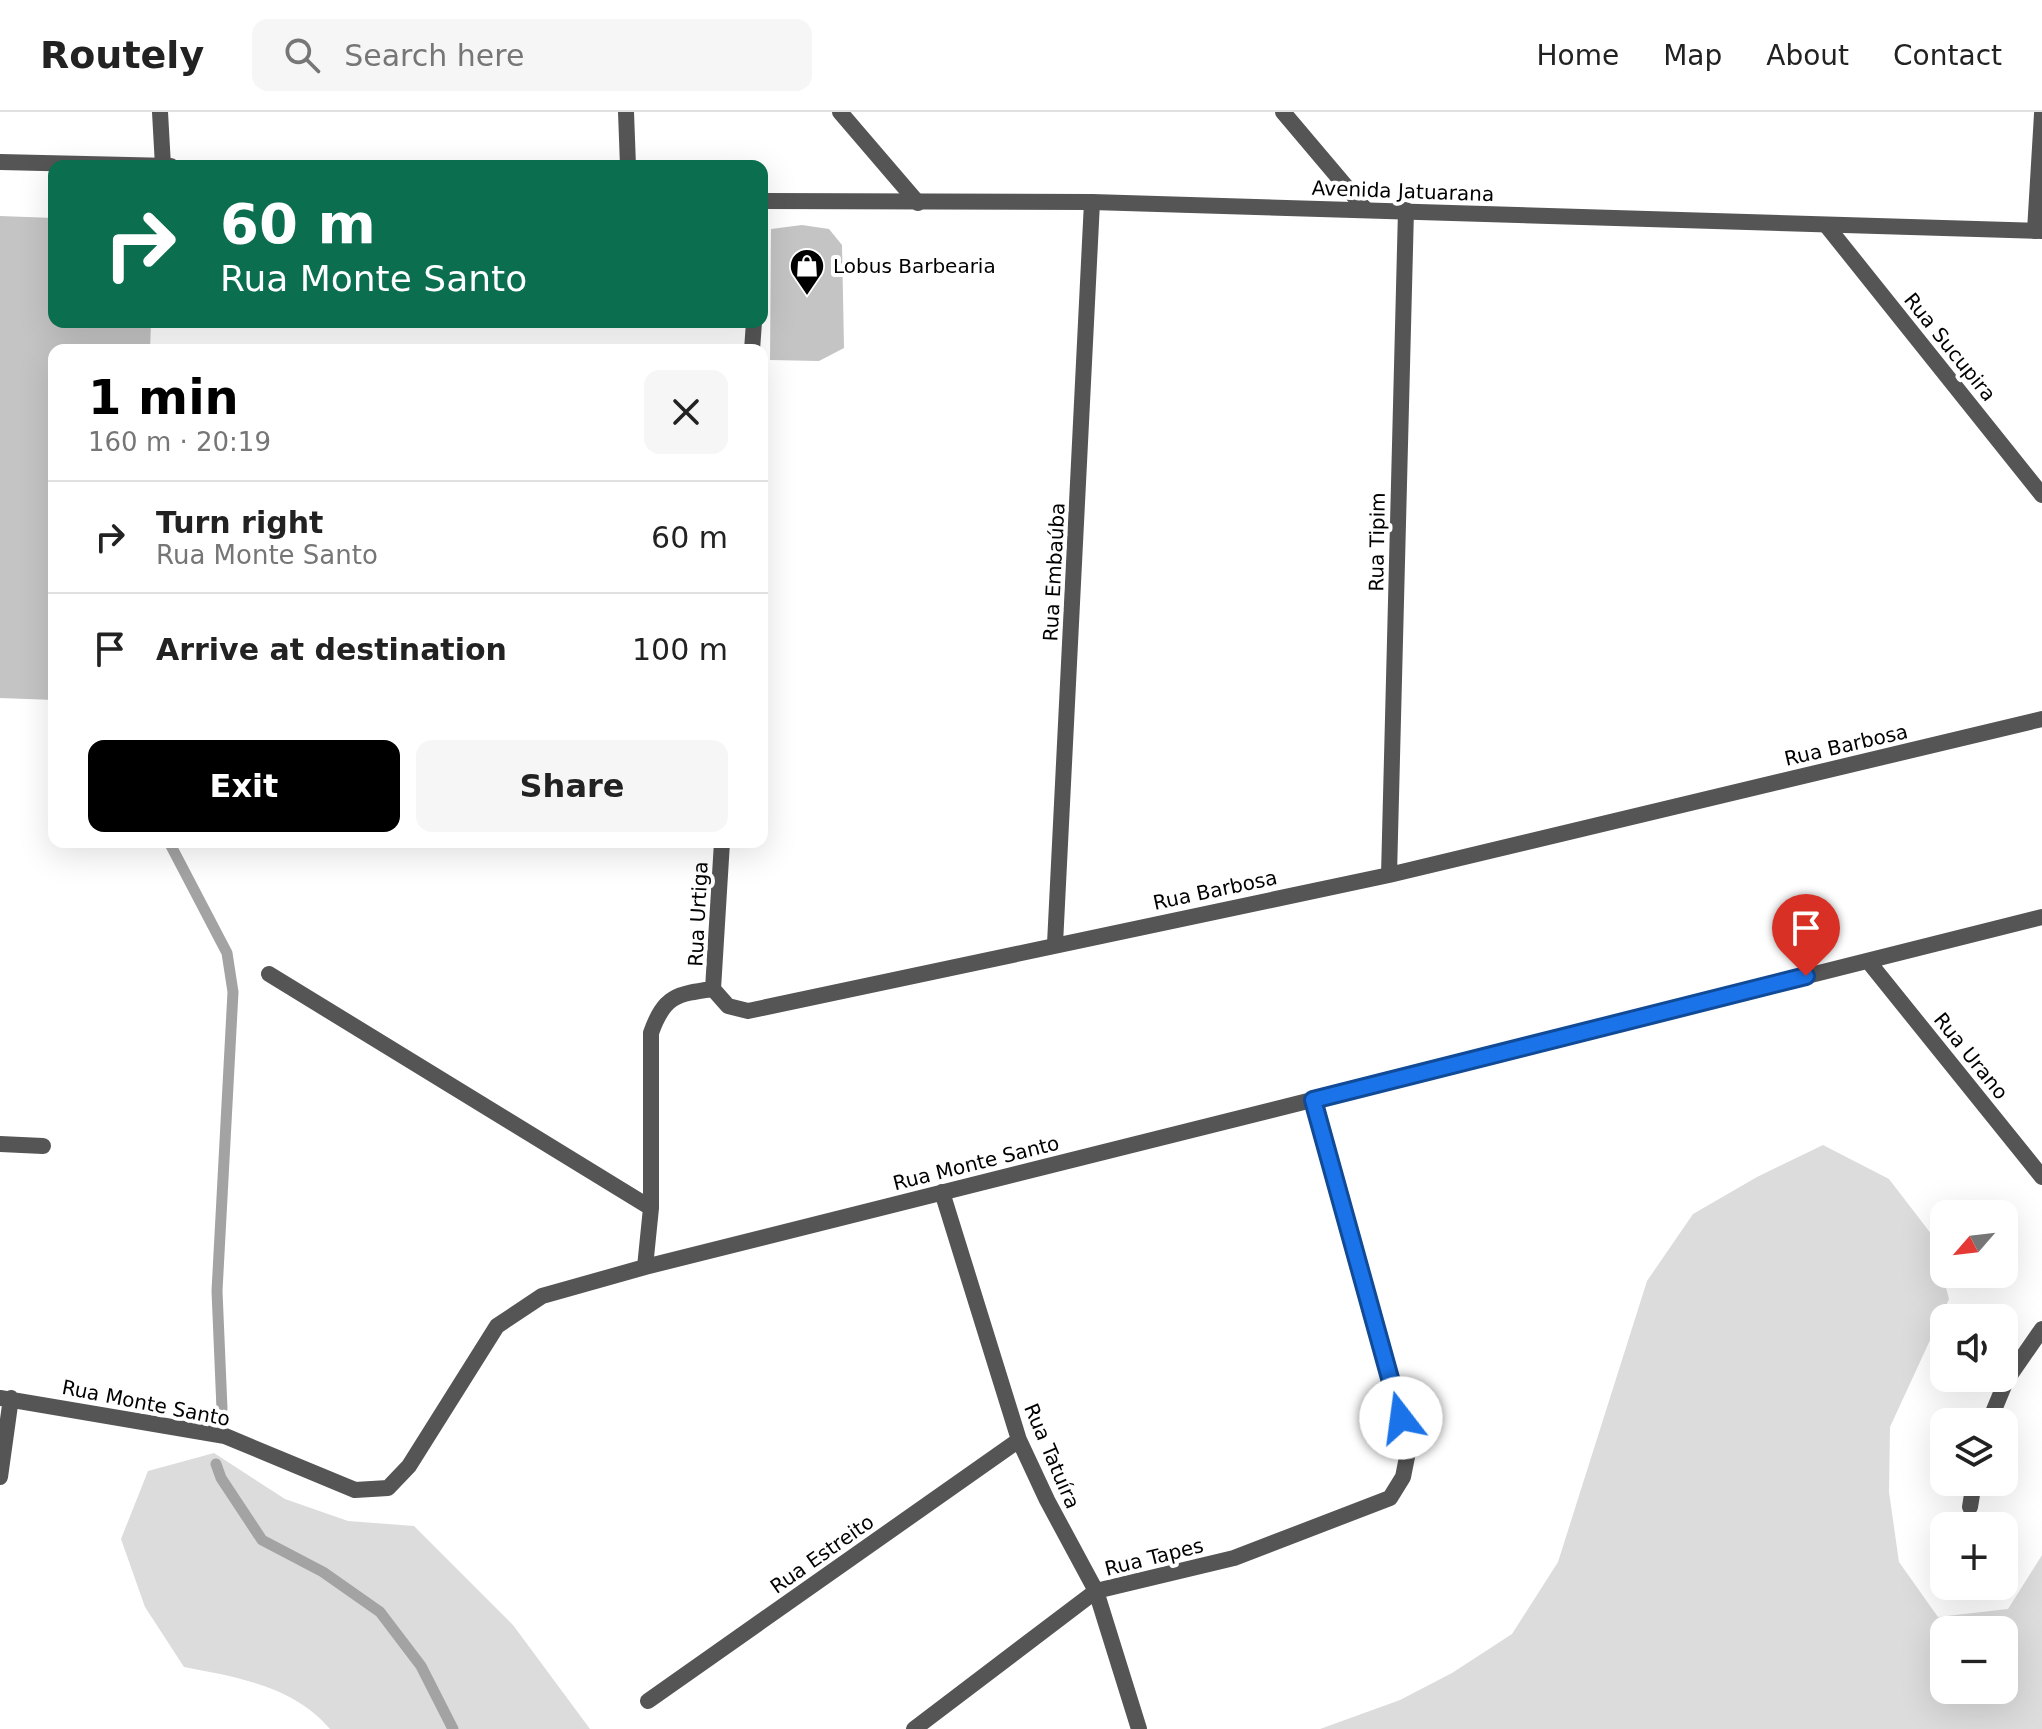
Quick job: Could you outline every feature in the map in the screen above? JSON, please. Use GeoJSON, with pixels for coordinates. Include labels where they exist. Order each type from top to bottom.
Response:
{"type":"FeatureCollection","features":[{"type":"Feature","properties":{"kind":"street"},"geometry":{"type":"LineString","coordinates":[[160,112],[163,160]]}},
{"type":"Feature","properties":{"kind":"street"},"geometry":{"type":"LineString","coordinates":[[626,112],[628,160]]}},
{"type":"Feature","properties":{"kind":"street"},"geometry":{"type":"LineString","coordinates":[[840,112],[918,203]]}},
{"type":"Feature","properties":{"kind":"street"},"geometry":{"type":"LineString","coordinates":[[1283,112],[1365,209]]}},
{"type":"Feature","properties":{"kind":"street"},"geometry":{"type":"LineString","coordinates":[[2039,231],[2042,114]]}},
{"type":"Feature","properties":{"kind":"street"},"geometry":{"type":"LineString","coordinates":[[0,162],[48,163]]}},
{"type":"Feature","properties":{"kind":"street","name":"Avenida Jatuarana"},"geometry":{"type":"LineString","coordinates":[[768,201],[1092,202],[2039,231]]}},
{"type":"Feature","properties":{"kind":"street","name":"Rua Embaúba"},"geometry":{"type":"LineString","coordinates":[[1055,944],[1092,202]]}},
{"type":"Feature","properties":{"kind":"street","name":"Rua Tipim"},"geometry":{"type":"LineString","coordinates":[[1389,875],[1406,210]]}},
{"type":"Feature","properties":{"kind":"street","name":"Rua Sucupira"},"geometry":{"type":"LineString","coordinates":[[1826,225],[2042,495]]}},
{"type":"Feature","properties":{"kind":"street","name":"Rua Barbosa"},"geometry":{"type":"LineString","coordinates":[[713,989],[728,1006],[748,1011],[1389,875],[2042,719]]}},
{"type":"Feature","properties":{"kind":"street","name":"Rua Urtiga"},"geometry":{"type":"LineString","coordinates":[[713,989],[722,848]]}},
{"type":"Feature","properties":{"kind":"street","name":"Rua Monte Santo"},"geometry":{"type":"LineString","coordinates":[[6,1398],[225,1436],[355,1490],[388,1488],[409,1466],[497,1326],[542,1296],[645,1267],[2042,917]]}},
{"type":"Feature","properties":{"kind":"street","name":"Rua Urano"},"geometry":{"type":"LineString","coordinates":[[1868,961],[2042,1177]]}},
{"type":"Feature","properties":{"kind":"street"},"geometry":{"type":"LineString","coordinates":[[269,974],[651,1208]]}},
{"type":"Feature","properties":{"kind":"street"},"geometry":{"type":"LineString","coordinates":[[645,1267],[651,1208],[651,1033],[658,1011],[678,994],[713,989]]}},
{"type":"Feature","properties":{"kind":"street","name":"Rua Tapes"},"geometry":{"type":"LineString","coordinates":[[914,1729],[1096,1591],[1234,1558],[1390,1498],[1403,1477],[1409,1447],[1313,1100]]}},
{"type":"Feature","properties":{"kind":"street"},"geometry":{"type":"LineString","coordinates":[[0,1144],[43,1146]]}},
{"type":"Feature","properties":{"kind":"street","name":"Rua Tatuíra"},"geometry":{"type":"LineString","coordinates":[[942,1192],[1019,1440],[1096,1591],[1139,1729]]}},
{"type":"Feature","properties":{"kind":"street"},"geometry":{"type":"LineString","coordinates":[[1995,1408],[2006,1381],[2042,1329]]}},
{"type":"Feature","properties":{"kind":"street"},"geometry":{"type":"LineString","coordinates":[[0,1477],[6,1398]]}},
{"type":"Feature","properties":{"kind":"street","name":"Rua Estreito"},"geometry":{"type":"LineString","coordinates":[[648,1701],[1019,1440]]}},
{"type":"Feature","properties":{"kind":"street"},"geometry":{"type":"LineString","coordinates":[[1970,1507],[1972,1496]]}},
{"type":"Feature","properties":{"kind":"shaded area"},"geometry":{"type":"Polygon","coordinates":[[[1823,1145],[1889,1179],[1930,1232],[1930,1288],[1946,1288],[1949,1299],[1947,1304],[1930,1304],[1930,1340],[1890,1427],[1889,1492],[1899,1562],[1937,1616],[1930,1616],[1930,1704],[2018,1704],[2018,1616],[1947,1616],[2008,1609],[2014,1600],[2018,1600],[2018,1593],[2042,1555],[2042,1729],[1320,1729],[1400,1700],[1452,1673],[1512,1634],[1558,1562],[1647,1281],[1693,1214],[1757,1177],[1823,1145]]]}},
{"type":"Feature","properties":{"kind":"shaded area"},"geometry":{"type":"Polygon","coordinates":[[[214,1453],[285,1499],[348,1521],[414,1526],[513,1625],[590,1729],[330,1729],[316,1714],[282,1693],[244,1680],[184,1667],[145,1607],[121,1539],[148,1471],[214,1453]]]}},
{"type":"Feature","properties":{"kind":"building"},"geometry":{"type":"Polygon","coordinates":[[[0,216],[48,218],[48,328],[151,328],[150,344],[48,344],[48,700],[0,698],[0,216]]]}},
{"type":"Feature","properties":{"kind":"building","name":"Lobus Barbearia"},"geometry":{"type":"Polygon","coordinates":[[[802,225],[829,229],[842,245],[844,348],[819,361],[770,360],[771,229],[802,225]]]}},
{"type":"Feature","properties":{"kind":"waterway"},"geometry":{"type":"LineString","coordinates":[[172,848],[227,953],[233,992],[217,1291],[222,1409]]}},
{"type":"Feature","properties":{"kind":"waterway"},"geometry":{"type":"LineString","coordinates":[[216,1464],[221,1478],[262,1540],[323,1572],[380,1612],[421,1666],[453,1729]]}},
{"type":"Feature","properties":{"kind":"place","name":"Lobus Barbearia"},"geometry":{"type":"Point","coordinates":[807,297]}},
{"type":"Feature","properties":{"kind":"route"},"geometry":{"type":"LineString","coordinates":[[1401,1418],[1313,1100],[1806,976]]}}]}
